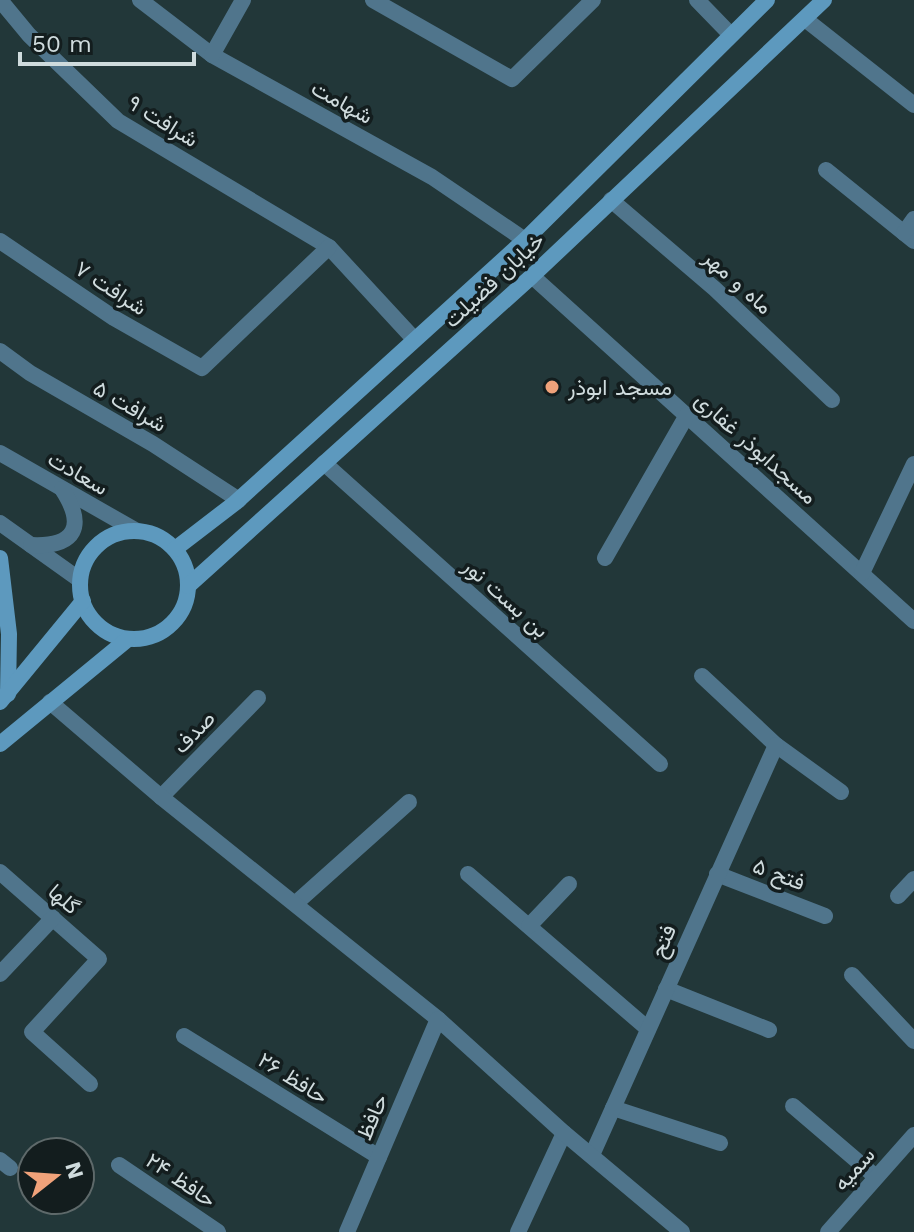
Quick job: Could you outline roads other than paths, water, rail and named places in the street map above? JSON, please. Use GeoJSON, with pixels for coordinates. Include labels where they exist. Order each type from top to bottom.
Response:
{"type":"FeatureCollection","features":[{"type":"Feature","properties":{"kind":"main road","name":"خیابان فضیلت"},"geometry":{"type":"LineString","coordinates":[[175,549],[239,500],[525,240],[767,0]]}},
{"type":"Feature","properties":{"kind":"main road","name":"خیابان فضیلت"},"geometry":{"type":"LineString","coordinates":[[188,586],[532,276],[824,0]]}},
{"type":"Feature","properties":{"kind":"main road"},"geometry":{"type":"LineString","coordinates":[[135,530],[157,536],[175,549],[182,560],[188,586],[179,616],[168,627],[155,635],[128,639],[109,633],[96,624],[83,601],[80,580],[84,565],[98,545],[119,533],[135,530]]}},
{"type":"Feature","properties":{"kind":"main road"},"geometry":{"type":"LineString","coordinates":[[0,558],[9,634],[4,698]]}},
{"type":"Feature","properties":{"kind":"main road"},"geometry":{"type":"LineString","coordinates":[[4,698],[83,601]]}},
{"type":"Feature","properties":{"kind":"main road"},"geometry":{"type":"LineString","coordinates":[[0,744],[128,639]]}},
{"type":"Feature","properties":{"kind":"street","name":"شرافت ۹"},"geometry":{"type":"LineString","coordinates":[[0,0],[29,35],[118,121],[329,247],[414,339]]}},
{"type":"Feature","properties":{"kind":"street","name":"شهامت"},"geometry":{"type":"LineString","coordinates":[[140,0],[212,55],[432,177],[525,240]]}},
{"type":"Feature","properties":{"kind":"street"},"geometry":{"type":"LineString","coordinates":[[212,55],[243,0]]}},
{"type":"Feature","properties":{"kind":"street"},"geometry":{"type":"LineString","coordinates":[[373,0],[512,79],[593,0]]}},
{"type":"Feature","properties":{"kind":"street"},"geometry":{"type":"LineString","coordinates":[[697,0],[731,35]]}},
{"type":"Feature","properties":{"kind":"street"},"geometry":{"type":"LineString","coordinates":[[805,19],[914,105]]}},
{"type":"Feature","properties":{"kind":"street"},"geometry":{"type":"LineString","coordinates":[[826,170],[911,231]]}},
{"type":"Feature","properties":{"kind":"street","name":"ماه و مهر"},"geometry":{"type":"LineString","coordinates":[[611,200],[715,289],[832,400]]}},
{"type":"Feature","properties":{"kind":"street","name":"شرافت ۷"},"geometry":{"type":"LineString","coordinates":[[0,241],[114,318],[202,368],[329,247]]}},
{"type":"Feature","properties":{"kind":"street","name":"مسجدابوذر غفاری"},"geometry":{"type":"LineString","coordinates":[[532,276],[914,621]]}},
{"type":"Feature","properties":{"kind":"street","name":"شرافت ۵"},"geometry":{"type":"LineString","coordinates":[[0,351],[30,373],[153,444],[239,500]]}},
{"type":"Feature","properties":{"kind":"street"},"geometry":{"type":"LineString","coordinates":[[605,558],[687,415]]}},
{"type":"Feature","properties":{"kind":"street","name":"سعادت"},"geometry":{"type":"LineString","coordinates":[[0,453],[135,530]]}},
{"type":"Feature","properties":{"kind":"street","name":"بن بست نور"},"geometry":{"type":"LineString","coordinates":[[324,463],[660,764]]}},
{"type":"Feature","properties":{"kind":"street"},"geometry":{"type":"LineString","coordinates":[[862,573],[914,464]]}},
{"type":"Feature","properties":{"kind":"street"},"geometry":{"type":"LineString","coordinates":[[30,544],[52,546],[65,541],[72,533],[73,510],[61,488]]}},
{"type":"Feature","properties":{"kind":"street"},"geometry":{"type":"LineString","coordinates":[[0,523],[80,580]]}},
{"type":"Feature","properties":{"kind":"street"},"geometry":{"type":"LineString","coordinates":[[702,676],[776,745],[841,792]]}},
{"type":"Feature","properties":{"kind":"street","name":"صدف"},"geometry":{"type":"LineString","coordinates":[[161,797],[258,698]]}},
{"type":"Feature","properties":{"kind":"street"},"geometry":{"type":"LineString","coordinates":[[50,702],[161,797],[438,1019],[564,1133],[682,1232]]}},
{"type":"Feature","properties":{"kind":"street","name":"فتح"},"geometry":{"type":"LineString","coordinates":[[592,1155],[776,745]]}},
{"type":"Feature","properties":{"kind":"street"},"geometry":{"type":"LineString","coordinates":[[296,903],[409,802]]}},
{"type":"Feature","properties":{"kind":"street","name":"گلها"},"geometry":{"type":"LineString","coordinates":[[0,872],[99,959],[32,1032],[90,1084]]}},
{"type":"Feature","properties":{"kind":"street"},"geometry":{"type":"LineString","coordinates":[[468,874],[648,1029]]}},
{"type":"Feature","properties":{"kind":"street","name":"فتح ۵"},"geometry":{"type":"LineString","coordinates":[[717,874],[825,916]]}},
{"type":"Feature","properties":{"kind":"street"},"geometry":{"type":"LineString","coordinates":[[898,896],[914,879]]}},
{"type":"Feature","properties":{"kind":"street"},"geometry":{"type":"LineString","coordinates":[[529,926],[569,884]]}},
{"type":"Feature","properties":{"kind":"street"},"geometry":{"type":"LineString","coordinates":[[0,974],[53,918]]}},
{"type":"Feature","properties":{"kind":"street"},"geometry":{"type":"LineString","coordinates":[[852,975],[914,1041]]}},
{"type":"Feature","properties":{"kind":"street"},"geometry":{"type":"LineString","coordinates":[[666,989],[769,1030]]}},
{"type":"Feature","properties":{"kind":"street","name":"حافظ"},"geometry":{"type":"LineString","coordinates":[[347,1232],[438,1019]]}},
{"type":"Feature","properties":{"kind":"street","name":"حافظ ۲۶"},"geometry":{"type":"LineString","coordinates":[[184,1036],[379,1157]]}},
{"type":"Feature","properties":{"kind":"street"},"geometry":{"type":"LineString","coordinates":[[793,1106],[876,1177]]}},
{"type":"Feature","properties":{"kind":"street"},"geometry":{"type":"LineString","coordinates":[[613,1108],[720,1143]]}},
{"type":"Feature","properties":{"kind":"street"},"geometry":{"type":"LineString","coordinates":[[518,1232],[564,1133]]}},
{"type":"Feature","properties":{"kind":"street","name":"سمیه"},"geometry":{"type":"LineString","coordinates":[[833,1226],[914,1135]]}},
{"type":"Feature","properties":{"kind":"street","name":"حافظ ۲۴"},"geometry":{"type":"LineString","coordinates":[[119,1165],[218,1232]]}},
{"type":"Feature","properties":{"kind":"street"},"geometry":{"type":"LineString","coordinates":[[833,1226],[853,1232]]}},
{"type":"Feature","properties":{"kind":"place","name":"مسجد ابوذر"},"geometry":{"type":"Point","coordinates":[552,387]}}]}
